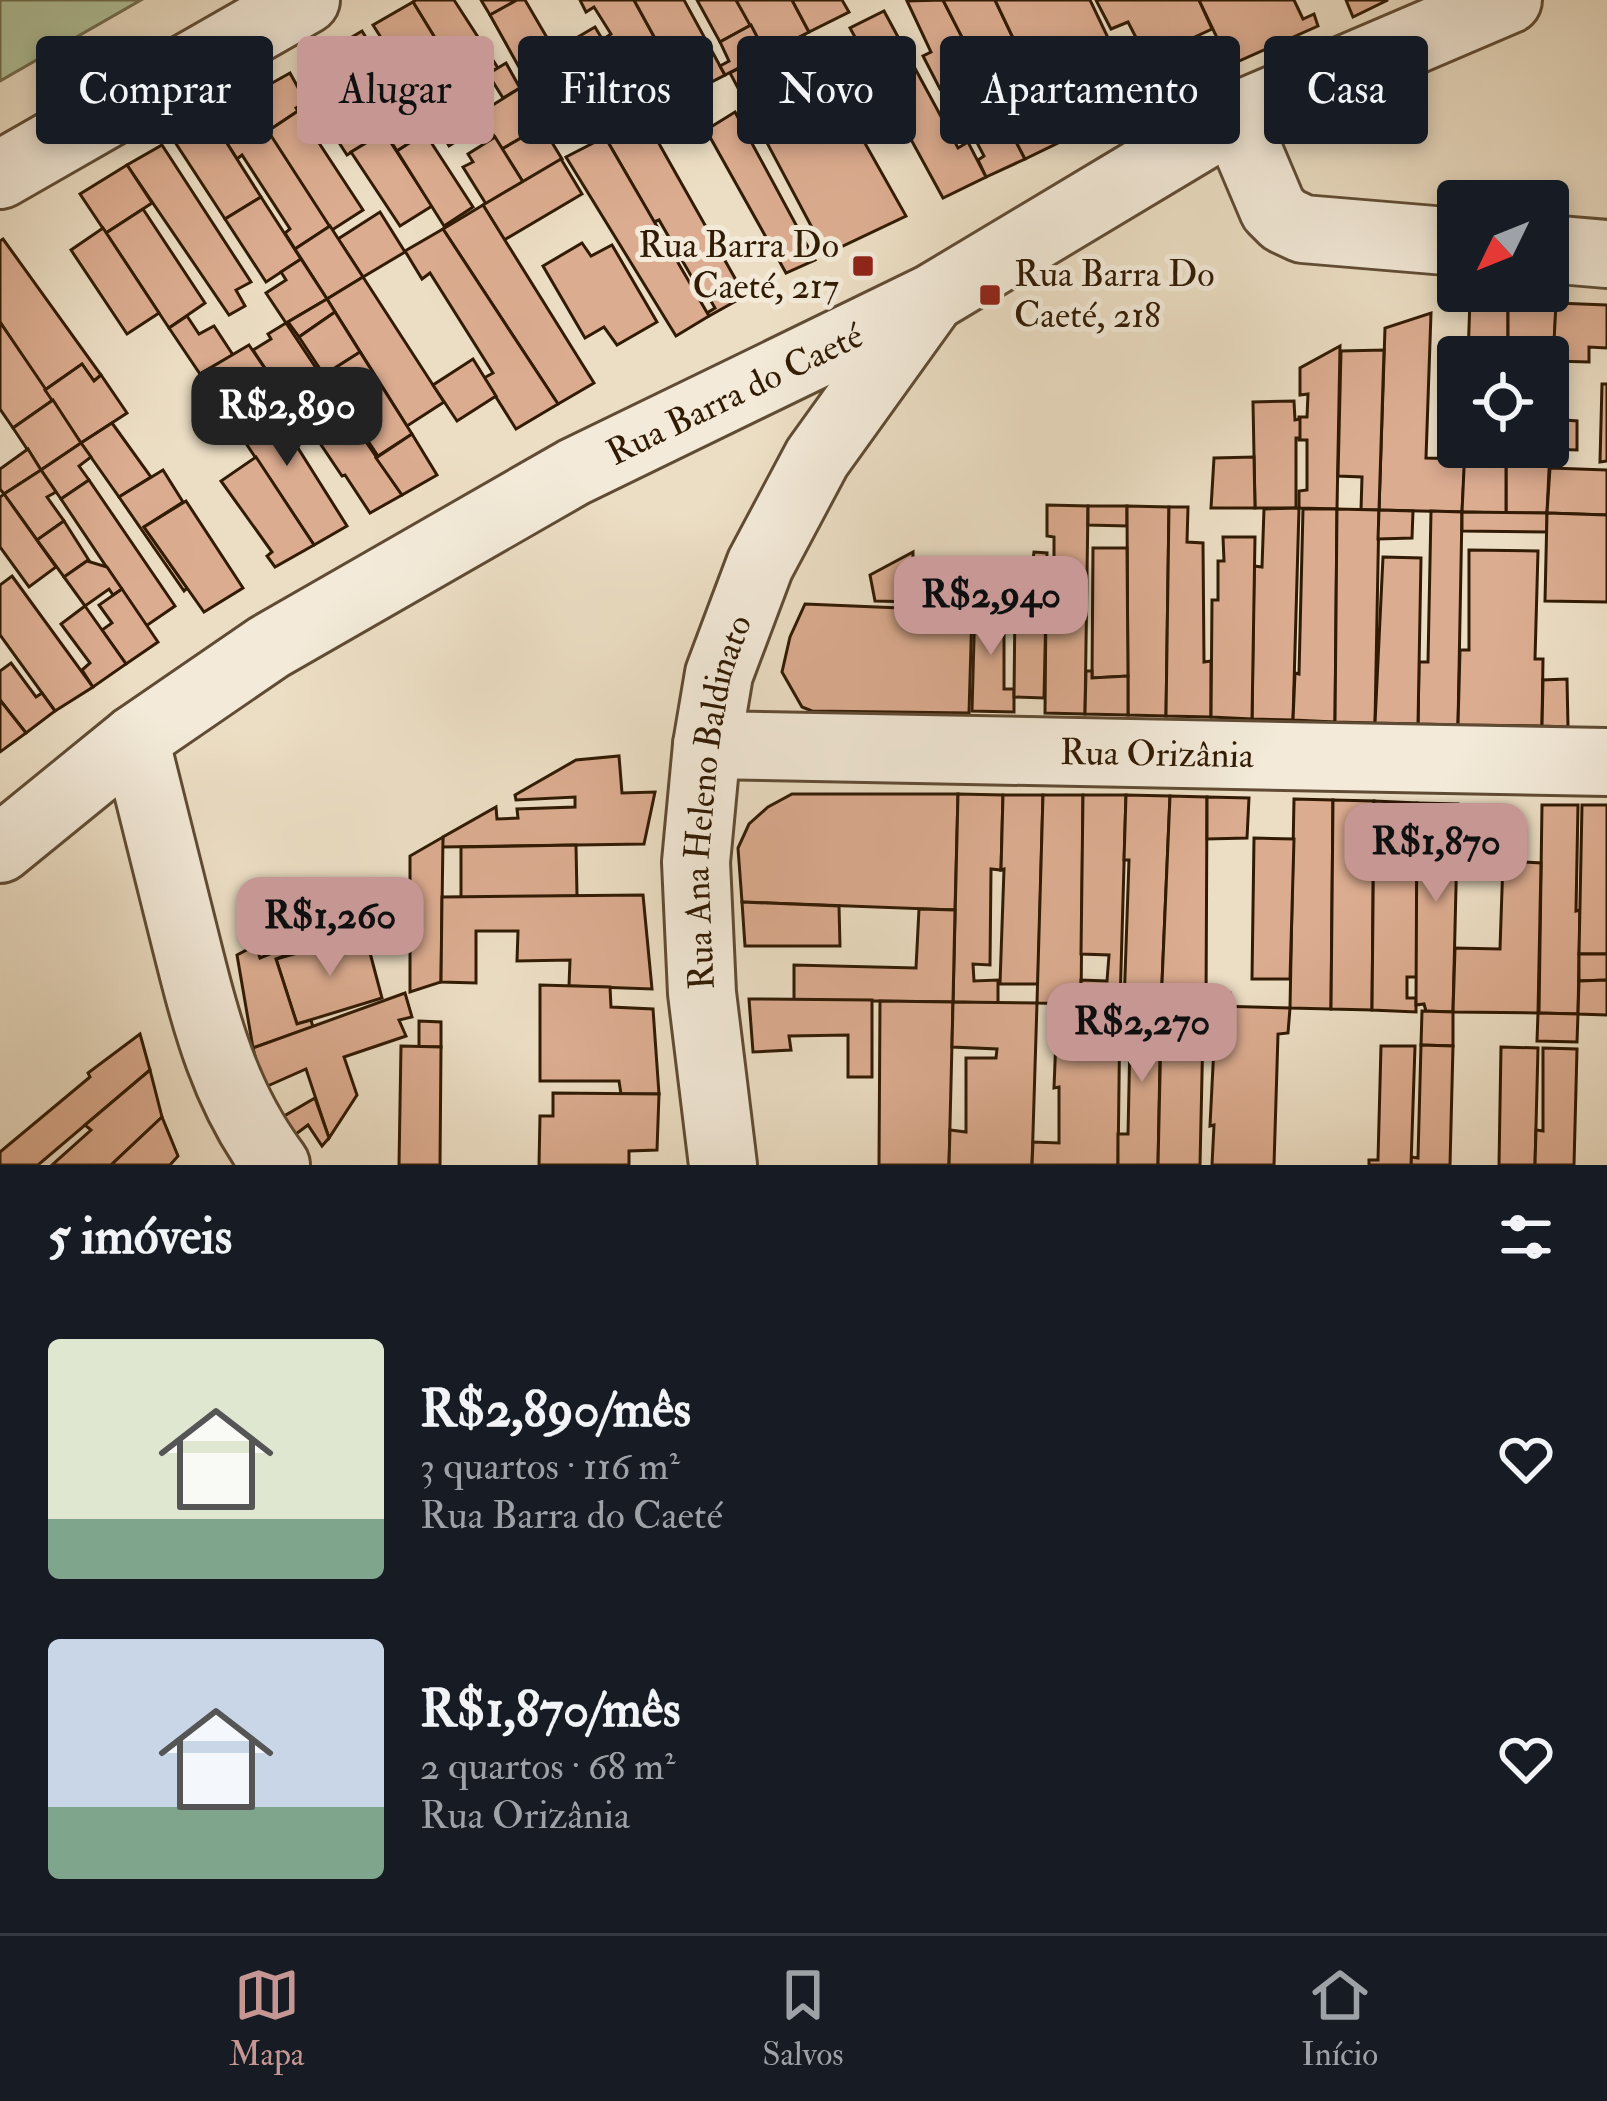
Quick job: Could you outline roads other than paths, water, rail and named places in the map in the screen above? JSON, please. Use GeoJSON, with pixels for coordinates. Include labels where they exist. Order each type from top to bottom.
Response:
{"type":"FeatureCollection","features":[{"type":"Feature","properties":{"kind":"street"},"geometry":{"type":"LineString","coordinates":[[0,175],[306,0]]}},
{"type":"Feature","properties":{"kind":"street","name":"Rua Barra do Caeté"},"geometry":{"type":"LineString","coordinates":[[1240,114],[1508,0]]}},
{"type":"Feature","properties":{"kind":"street"},"geometry":{"type":"LineString","coordinates":[[1240,131],[1273,209],[1284,220],[1303,229],[1437,240]]}},
{"type":"Feature","properties":{"kind":"street","name":"Rua Barra do Caeté"},"geometry":{"type":"LineString","coordinates":[[0,849],[135,739],[269,647],[574,472],[932,298],[1189,144]]}},
{"type":"Feature","properties":{"kind":"street"},"geometry":{"type":"LineString","coordinates":[[1569,251],[1607,254]]}},
{"type":"Feature","properties":{"kind":"street","name":"Rua Ana Heleno Baldinato"},"geometry":{"type":"LineString","coordinates":[[723,1165],[702,993],[696,862],[719,674],[760,565],[817,458],[932,298]]}},
{"type":"Feature","properties":{"kind":"street"},"geometry":{"type":"LineString","coordinates":[[781,371],[803,413],[817,458]]}},
{"type":"Feature","properties":{"kind":"street"},"geometry":{"type":"LineString","coordinates":[[135,739],[224,1075],[251,1132],[276,1165]]}},
{"type":"Feature","properties":{"kind":"street","name":"Rua Orizânia"},"geometry":{"type":"LineString","coordinates":[[707,745],[1607,762]]}},
{"type":"Feature","properties":{"kind":"place","name":"Rua Barra Do Caeté, 217"},"geometry":{"type":"Point","coordinates":[863,266]}},
{"type":"Feature","properties":{"kind":"place","name":"Rua Barra Do Caeté, 218"},"geometry":{"type":"Point","coordinates":[990,295]}}]}
